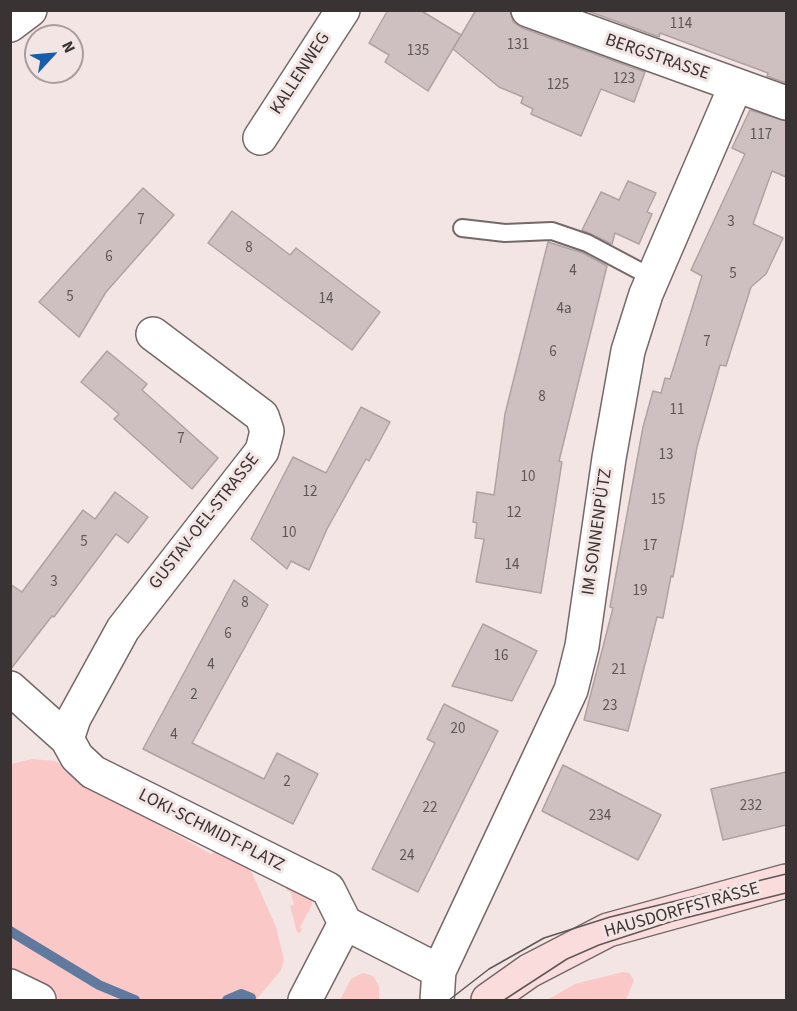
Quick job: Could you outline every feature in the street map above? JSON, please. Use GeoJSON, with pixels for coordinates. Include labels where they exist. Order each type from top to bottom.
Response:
{"type":"FeatureCollection","features":[{"type":"Feature","properties":{"kind":"main road","name":"HAUSDORFFSTRASSE"},"geometry":{"type":"LineString","coordinates":[[488,1000],[529,971],[608,930],[786,881]]}},
{"type":"Feature","properties":{"kind":"street"},"geometry":{"type":"LineString","coordinates":[[10,26],[30,10]]}},
{"type":"Feature","properties":{"kind":"street","name":"KALLENWEG"},"geometry":{"type":"LineString","coordinates":[[260,138],[343,10]]}},
{"type":"Feature","properties":{"kind":"street","name":"BERGSTRASSE"},"geometry":{"type":"LineString","coordinates":[[528,10],[786,103]]}},
{"type":"Feature","properties":{"kind":"street","name":"IM SONNENPÜTZ"},"geometry":{"type":"LineString","coordinates":[[438,986],[571,690],[582,646],[628,351],[653,278],[736,85]]}},
{"type":"Feature","properties":{"kind":"street","name":"GUSTAV-OEL-STRASSE"},"geometry":{"type":"LineString","coordinates":[[68,741],[74,718],[123,629],[262,451],[267,431],[262,416],[153,334]]}},
{"type":"Feature","properties":{"kind":"street"},"geometry":{"type":"LineString","coordinates":[[10,688],[68,741]]}},
{"type":"Feature","properties":{"kind":"street","name":"LOKI-SCHMIDT-PLATZ"},"geometry":{"type":"LineString","coordinates":[[68,741],[77,757],[93,772],[328,890],[345,923]]}},
{"type":"Feature","properties":{"kind":"street"},"geometry":{"type":"LineString","coordinates":[[305,1000],[345,923],[438,986]]}},
{"type":"Feature","properties":{"kind":"street"},"geometry":{"type":"LineString","coordinates":[[10,986],[39,1000]]}},
{"type":"Feature","properties":{"kind":"lane"},"geometry":{"type":"LineString","coordinates":[[462,228],[505,233],[552,231],[587,243],[653,278]]}},
{"type":"Feature","properties":{"kind":"shaded area"},"geometry":{"type":"Polygon","coordinates":[[[32,759],[55,761],[63,766],[64,771],[211,854],[222,849],[249,866],[276,927],[284,960],[281,970],[256,1000],[61,1000],[11,973],[11,764],[32,759]]]}},
{"type":"Feature","properties":{"kind":"shaded area"},"geometry":{"type":"Polygon","coordinates":[[[282,879],[311,896],[312,905],[300,927],[302,929],[300,933],[297,932],[290,906],[294,905],[290,891],[287,891],[282,879]]]}},
{"type":"Feature","properties":{"kind":"shaded area"},"geometry":{"type":"Polygon","coordinates":[[[623,972],[629,973],[634,980],[626,1000],[547,1000],[575,984],[623,972]]]}},
{"type":"Feature","properties":{"kind":"shaded area"},"geometry":{"type":"Polygon","coordinates":[[[363,973],[373,976],[379,986],[379,1000],[340,1000],[351,979],[363,973]]]}},
{"type":"Feature","properties":{"kind":"building"},"geometry":{"type":"Polygon","coordinates":[[[388,10],[420,10],[461,35],[428,91],[385,62],[389,55],[369,43],[388,10]]]}},
{"type":"Feature","properties":{"kind":"building"},"geometry":{"type":"Polygon","coordinates":[[[476,10],[510,10],[513,22],[522,28],[645,72],[634,102],[601,89],[581,136],[531,114],[533,109],[521,103],[523,97],[499,87],[453,49],[476,10]]]}},
{"type":"Feature","properties":{"kind":"building"},"geometry":{"type":"Polygon","coordinates":[[[585,10],[786,10],[786,83],[767,76],[768,73],[660,33],[659,37],[585,10]]]}},
{"type":"Feature","properties":{"kind":"building"},"geometry":{"type":"Polygon","coordinates":[[[750,110],[786,121],[786,177],[772,171],[753,224],[783,238],[766,274],[751,287],[726,366],[720,365],[697,447],[673,577],[671,576],[663,618],[657,617],[628,731],[584,720],[613,608],[610,607],[643,427],[653,391],[661,393],[665,378],[670,379],[702,276],[691,270],[745,154],[732,148],[750,110]]]}},
{"type":"Feature","properties":{"kind":"building"},"geometry":{"type":"Polygon","coordinates":[[[628,181],[656,193],[647,212],[652,214],[639,244],[615,233],[612,244],[582,230],[601,192],[619,200],[628,181]]]}},
{"type":"Feature","properties":{"kind":"building"},"geometry":{"type":"Polygon","coordinates":[[[143,188],[174,215],[106,292],[79,337],[39,302],[143,188]]]}},
{"type":"Feature","properties":{"kind":"building"},"geometry":{"type":"Polygon","coordinates":[[[232,211],[290,255],[296,248],[380,312],[352,350],[208,243],[232,211]]]}},
{"type":"Feature","properties":{"kind":"building"},"geometry":{"type":"Polygon","coordinates":[[[548,242],[583,253],[607,266],[559,461],[562,462],[541,593],[476,582],[484,539],[475,538],[477,523],[473,522],[477,492],[494,495],[505,414],[548,242]]]}},
{"type":"Feature","properties":{"kind":"building"},"geometry":{"type":"Polygon","coordinates":[[[107,351],[147,384],[142,390],[218,458],[192,489],[114,419],[119,414],[81,382],[107,351]]]}},
{"type":"Feature","properties":{"kind":"building"},"geometry":{"type":"Polygon","coordinates":[[[361,407],[390,422],[369,461],[366,459],[327,529],[309,570],[291,561],[287,569],[251,539],[293,457],[326,473],[361,407]]]}},
{"type":"Feature","properties":{"kind":"building"},"geometry":{"type":"Polygon","coordinates":[[[115,492],[148,517],[128,543],[116,534],[54,617],[52,616],[10,670],[10,584],[22,592],[83,510],[95,519],[115,492]]]}},
{"type":"Feature","properties":{"kind":"building"},"geometry":{"type":"Polygon","coordinates":[[[234,580],[268,605],[192,743],[264,779],[277,753],[318,774],[293,824],[143,749],[234,580]]]}},
{"type":"Feature","properties":{"kind":"building"},"geometry":{"type":"Polygon","coordinates":[[[483,624],[537,651],[512,701],[452,686],[483,624]]]}},
{"type":"Feature","properties":{"kind":"building"},"geometry":{"type":"Polygon","coordinates":[[[444,704],[498,731],[418,892],[372,869],[435,743],[427,739],[444,704]]]}},
{"type":"Feature","properties":{"kind":"building"},"geometry":{"type":"Polygon","coordinates":[[[563,765],[661,815],[638,860],[542,811],[563,765]]]}},
{"type":"Feature","properties":{"kind":"building"},"geometry":{"type":"Polygon","coordinates":[[[786,772],[786,825],[723,840],[711,789],[786,772]]]}},
{"type":"Feature","properties":{"kind":"waterway"},"geometry":{"type":"LineString","coordinates":[[10,931],[99,985],[135,1000]]}},
{"type":"Feature","properties":{"kind":"waterway"},"geometry":{"type":"LineString","coordinates":[[227,1000],[241,994],[251,998]]}},
{"type":"Feature","properties":{"kind":"tram line"},"geometry":{"type":"LineString","coordinates":[[449,1000],[489,969],[544,938],[610,917],[786,874]]}},
{"type":"Feature","properties":{"kind":"tram line"},"geometry":{"type":"LineString","coordinates":[[504,1000],[567,959],[599,945],[673,921],[786,893]]}}]}
